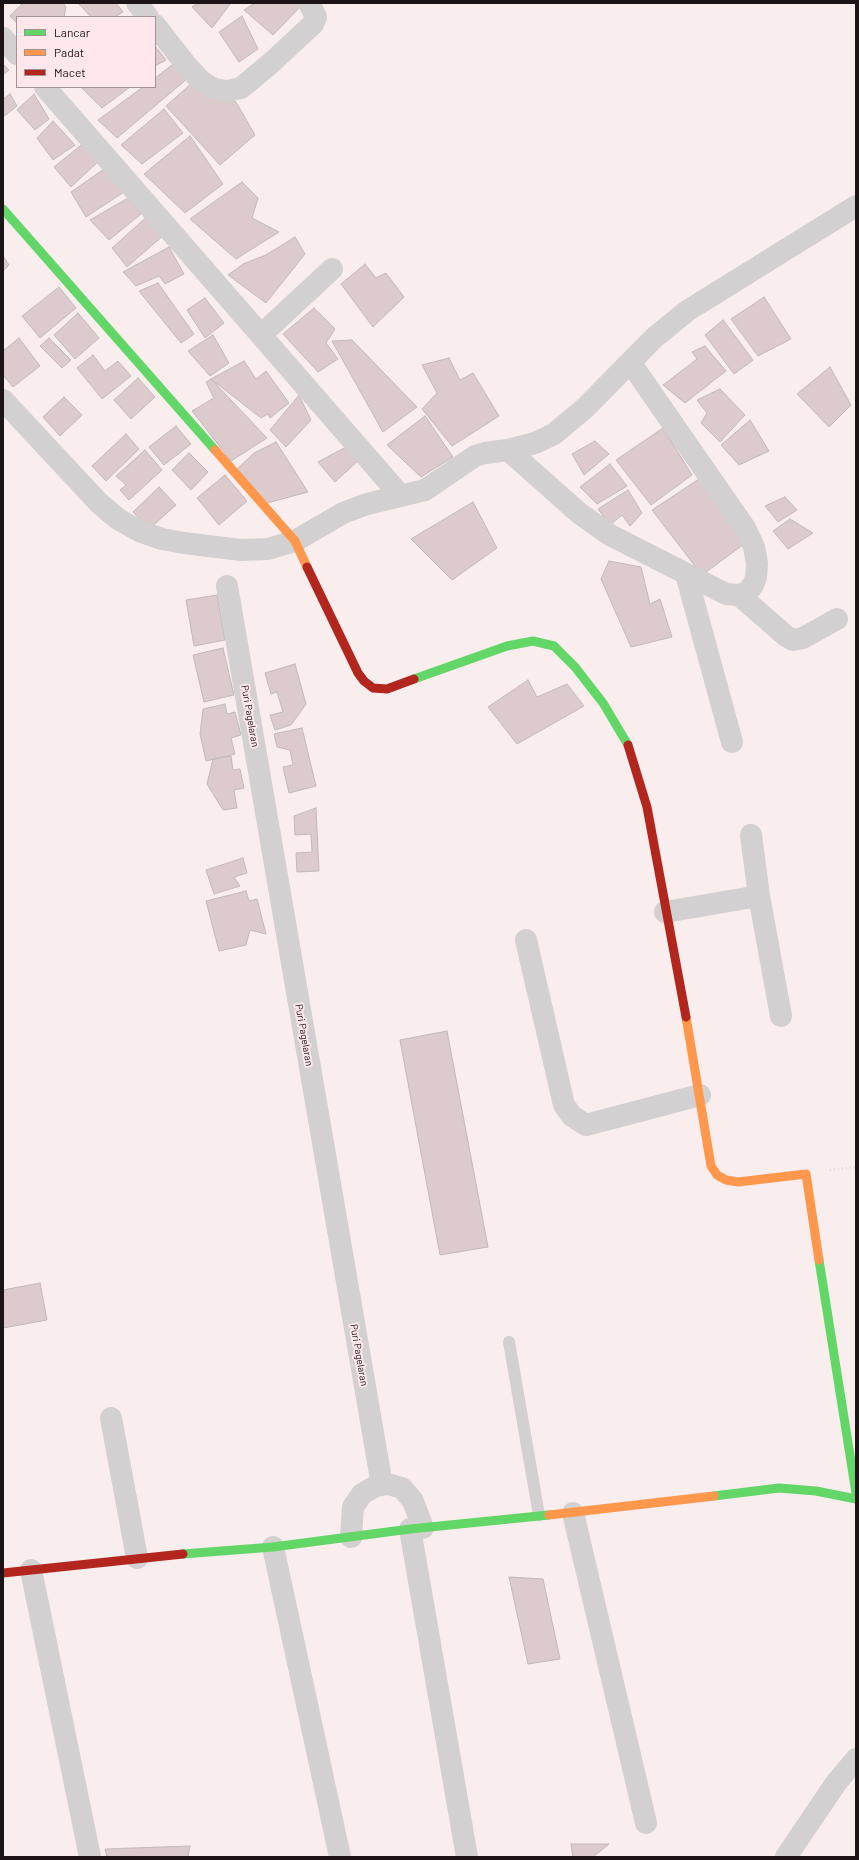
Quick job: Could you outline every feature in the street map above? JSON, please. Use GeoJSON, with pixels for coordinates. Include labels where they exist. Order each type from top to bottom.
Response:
{"type":"FeatureCollection","features":[{"type":"Feature","properties":{"kind":"street"},"geometry":{"type":"LineString","coordinates":[[137,3],[147,16]]}},
{"type":"Feature","properties":{"kind":"street"},"geometry":{"type":"LineString","coordinates":[[156,26],[187,66],[201,81],[214,89],[227,92],[241,88],[271,63],[313,24],[316,17],[309,3]]}},
{"type":"Feature","properties":{"kind":"street"},"geometry":{"type":"LineString","coordinates":[[3,38],[16,53]]}},
{"type":"Feature","properties":{"kind":"street"},"geometry":{"type":"LineString","coordinates":[[46,88],[400,495]]}},
{"type":"Feature","properties":{"kind":"street"},"geometry":{"type":"LineString","coordinates":[[3,400],[99,503],[118,519],[140,531],[162,539],[241,550],[268,549],[295,541],[343,513],[367,504],[417,492],[434,485],[474,456],[508,450],[535,443],[554,434],[585,408],[654,338],[687,311],[856,206]]}},
{"type":"Feature","properties":{"kind":"street"},"geometry":{"type":"LineString","coordinates":[[3,209],[295,541],[358,673],[364,682],[373,688],[387,690],[507,646],[533,641],[554,646],[575,667],[603,703],[630,749],[647,807],[665,912],[700,1095],[711,1166],[717,1176],[726,1180],[738,1182],[806,1174],[856,1492]]}},
{"type":"Feature","properties":{"kind":"street"},"geometry":{"type":"LineString","coordinates":[[261,335],[332,269]]}},
{"type":"Feature","properties":{"kind":"street"},"geometry":{"type":"LineString","coordinates":[[508,450],[579,513],[610,535],[726,594],[740,595],[747,592],[753,585],[756,578],[757,563],[754,547],[745,528],[630,362]]}},
{"type":"Feature","properties":{"kind":"street"},"geometry":{"type":"LineString","coordinates":[[686,574],[732,742]]}},
{"type":"Feature","properties":{"kind":"street","name":"Puri Pagelaran"},"geometry":{"type":"LineString","coordinates":[[227,586],[382,1485]]}},
{"type":"Feature","properties":{"kind":"street"},"geometry":{"type":"LineString","coordinates":[[740,595],[786,636],[793,640],[803,638],[837,619]]}},
{"type":"Feature","properties":{"kind":"street"},"geometry":{"type":"LineString","coordinates":[[751,835],[759,896],[781,1016]]}},
{"type":"Feature","properties":{"kind":"street"},"geometry":{"type":"LineString","coordinates":[[665,912],[759,896]]}},
{"type":"Feature","properties":{"kind":"street"},"geometry":{"type":"LineString","coordinates":[[526,940],[564,1105],[572,1116],[586,1124],[700,1095]]}},
{"type":"Feature","properties":{"kind":"street"},"geometry":{"type":"LineString","coordinates":[[111,1418],[137,1558]]}},
{"type":"Feature","properties":{"kind":"street"},"geometry":{"type":"LineString","coordinates":[[350,1537],[353,1507],[362,1494],[376,1486],[388,1484],[402,1488],[413,1501],[416,1529],[467,1857]]}},
{"type":"Feature","properties":{"kind":"street"},"geometry":{"type":"LineString","coordinates":[[3,1573],[137,1558],[273,1547],[416,1529],[540,1515],[573,1513],[779,1488],[816,1491],[856,1499]]}},
{"type":"Feature","properties":{"kind":"street"},"geometry":{"type":"LineString","coordinates":[[573,1513],[646,1823]]}},
{"type":"Feature","properties":{"kind":"street"},"geometry":{"type":"LineString","coordinates":[[273,1547],[340,1857]]}},
{"type":"Feature","properties":{"kind":"street"},"geometry":{"type":"LineString","coordinates":[[32,1570],[90,1857]]}},
{"type":"Feature","properties":{"kind":"street"},"geometry":{"type":"LineString","coordinates":[[786,1857],[836,1782],[856,1759]]}},
{"type":"Feature","properties":{"kind":"lane"},"geometry":{"type":"LineString","coordinates":[[509,1342],[540,1515]]}},
{"type":"Feature","properties":{"kind":"building"},"geometry":{"type":"Polygon","coordinates":[[[23,3],[63,3],[66,7],[64,16],[16,16],[16,22],[10,16],[23,3]]]}},
{"type":"Feature","properties":{"kind":"building"},"geometry":{"type":"Polygon","coordinates":[[[78,3],[116,3],[123,12],[117,16],[90,16],[78,3]]]}},
{"type":"Feature","properties":{"kind":"building"},"geometry":{"type":"Polygon","coordinates":[[[198,3],[231,3],[212,28],[192,7],[198,3]]]}},
{"type":"Feature","properties":{"kind":"building"},"geometry":{"type":"Polygon","coordinates":[[[255,3],[298,3],[301,6],[273,35],[244,10],[255,3]]]}},
{"type":"Feature","properties":{"kind":"building"},"geometry":{"type":"Polygon","coordinates":[[[242,16],[258,49],[239,62],[219,32],[242,16]]]}},
{"type":"Feature","properties":{"kind":"building"},"geometry":{"type":"Polygon","coordinates":[[[156,47],[166,60],[156,65],[156,47]]]}},
{"type":"Feature","properties":{"kind":"building"},"geometry":{"type":"Polygon","coordinates":[[[176,62],[188,78],[117,138],[98,120],[142,88],[156,88],[156,77],[176,62]]]}},
{"type":"Feature","properties":{"kind":"building"},"geometry":{"type":"Polygon","coordinates":[[[3,64],[9,70],[3,75],[3,64]]]}},
{"type":"Feature","properties":{"kind":"building"},"geometry":{"type":"Polygon","coordinates":[[[192,83],[236,102],[255,135],[220,165],[166,106],[192,83]]]}},
{"type":"Feature","properties":{"kind":"building"},"geometry":{"type":"Polygon","coordinates":[[[82,88],[129,88],[102,108],[82,88]]]}},
{"type":"Feature","properties":{"kind":"building"},"geometry":{"type":"Polygon","coordinates":[[[10,94],[17,106],[3,117],[3,99],[10,94]]]}},
{"type":"Feature","properties":{"kind":"building"},"geometry":{"type":"Polygon","coordinates":[[[34,94],[49,119],[35,130],[17,110],[34,94]]]}},
{"type":"Feature","properties":{"kind":"building"},"geometry":{"type":"Polygon","coordinates":[[[164,109],[183,133],[142,164],[121,145],[164,109]]]}},
{"type":"Feature","properties":{"kind":"building"},"geometry":{"type":"Polygon","coordinates":[[[53,121],[75,145],[53,160],[37,138],[53,121]]]}},
{"type":"Feature","properties":{"kind":"building"},"geometry":{"type":"Polygon","coordinates":[[[190,136],[223,184],[185,213],[144,174],[190,136]]]}},
{"type":"Feature","properties":{"kind":"building"},"geometry":{"type":"Polygon","coordinates":[[[85,142],[101,159],[71,187],[54,167],[85,142]]]}},
{"type":"Feature","properties":{"kind":"building"},"geometry":{"type":"Polygon","coordinates":[[[107,167],[124,192],[86,217],[71,192],[107,167]]]}},
{"type":"Feature","properties":{"kind":"building"},"geometry":{"type":"Polygon","coordinates":[[[242,182],[258,198],[252,218],[279,232],[236,259],[190,219],[242,182]]]}},
{"type":"Feature","properties":{"kind":"building"},"geometry":{"type":"Polygon","coordinates":[[[128,198],[141,214],[109,240],[90,220],[128,198]]]}},
{"type":"Feature","properties":{"kind":"building"},"geometry":{"type":"Polygon","coordinates":[[[151,213],[165,234],[127,267],[112,248],[151,213]]]}},
{"type":"Feature","properties":{"kind":"building"},"geometry":{"type":"Polygon","coordinates":[[[295,237],[305,254],[266,303],[228,275],[243,264],[266,255],[295,237]]]}},
{"type":"Feature","properties":{"kind":"building"},"geometry":{"type":"Polygon","coordinates":[[[169,247],[184,274],[165,284],[159,276],[136,286],[123,272],[169,247]]]}},
{"type":"Feature","properties":{"kind":"building"},"geometry":{"type":"Polygon","coordinates":[[[3,256],[9,265],[3,271],[3,256]]]}},
{"type":"Feature","properties":{"kind":"building"},"geometry":{"type":"Polygon","coordinates":[[[365,264],[376,278],[386,273],[404,297],[373,327],[341,284],[365,264]]]}},
{"type":"Feature","properties":{"kind":"building"},"geometry":{"type":"Polygon","coordinates":[[[158,283],[194,334],[181,343],[139,291],[158,283]]]}},
{"type":"Feature","properties":{"kind":"building"},"geometry":{"type":"Polygon","coordinates":[[[59,287],[76,308],[40,338],[22,316],[59,287]]]}},
{"type":"Feature","properties":{"kind":"building"},"geometry":{"type":"Polygon","coordinates":[[[764,297],[791,339],[758,356],[731,319],[764,297]]]}},
{"type":"Feature","properties":{"kind":"building"},"geometry":{"type":"Polygon","coordinates":[[[205,298],[224,323],[205,338],[187,310],[205,298]]]}},
{"type":"Feature","properties":{"kind":"building"},"geometry":{"type":"Polygon","coordinates":[[[314,308],[335,329],[326,343],[338,359],[318,372],[283,334],[314,308]]]}},
{"type":"Feature","properties":{"kind":"building"},"geometry":{"type":"Polygon","coordinates":[[[78,313],[99,338],[75,359],[54,335],[78,313]]]}},
{"type":"Feature","properties":{"kind":"building"},"geometry":{"type":"Polygon","coordinates":[[[723,320],[753,360],[734,374],[705,335],[723,320]]]}},
{"type":"Feature","properties":{"kind":"building"},"geometry":{"type":"Polygon","coordinates":[[[213,335],[229,363],[210,376],[188,351],[213,335]]]}},
{"type":"Feature","properties":{"kind":"building"},"geometry":{"type":"Polygon","coordinates":[[[19,338],[40,366],[13,387],[3,375],[3,351],[19,338]]]}},
{"type":"Feature","properties":{"kind":"building"},"geometry":{"type":"Polygon","coordinates":[[[49,338],[71,360],[62,368],[40,346],[49,338]]]}},
{"type":"Feature","properties":{"kind":"building"},"geometry":{"type":"Polygon","coordinates":[[[352,340],[417,407],[383,432],[332,341],[352,340]]]}},
{"type":"Feature","properties":{"kind":"building"},"geometry":{"type":"Polygon","coordinates":[[[705,346],[726,371],[685,403],[663,385],[697,359],[692,352],[705,346]]]}},
{"type":"Feature","properties":{"kind":"building"},"geometry":{"type":"Polygon","coordinates":[[[93,355],[105,371],[118,361],[131,376],[102,399],[77,368],[93,355]]]}},
{"type":"Feature","properties":{"kind":"building"},"geometry":{"type":"Polygon","coordinates":[[[449,358],[460,380],[473,373],[499,416],[452,446],[422,409],[437,393],[422,365],[449,358]]]}},
{"type":"Feature","properties":{"kind":"building"},"geometry":{"type":"Polygon","coordinates":[[[244,361],[256,379],[266,371],[289,403],[270,418],[268,414],[261,418],[211,379],[244,361]]]}},
{"type":"Feature","properties":{"kind":"building"},"geometry":{"type":"Polygon","coordinates":[[[830,367],[851,405],[829,427],[797,394],[830,367]]]}},
{"type":"Feature","properties":{"kind":"building"},"geometry":{"type":"Polygon","coordinates":[[[138,378],[155,397],[131,419],[114,400],[138,378]]]}},
{"type":"Feature","properties":{"kind":"building"},"geometry":{"type":"Polygon","coordinates":[[[211,379],[267,438],[231,461],[192,411],[214,398],[206,382],[211,379]]]}},
{"type":"Feature","properties":{"kind":"building"},"geometry":{"type":"Polygon","coordinates":[[[720,389],[745,415],[720,442],[701,423],[707,413],[697,400],[720,389]]]}},
{"type":"Feature","properties":{"kind":"building"},"geometry":{"type":"Polygon","coordinates":[[[299,395],[311,420],[286,447],[270,430],[299,395]]]}},
{"type":"Feature","properties":{"kind":"building"},"geometry":{"type":"Polygon","coordinates":[[[64,397],[82,415],[60,436],[43,417],[64,397]]]}},
{"type":"Feature","properties":{"kind":"building"},"geometry":{"type":"Polygon","coordinates":[[[425,416],[453,457],[421,477],[387,445],[425,416]]]}},
{"type":"Feature","properties":{"kind":"building"},"geometry":{"type":"Polygon","coordinates":[[[750,420],[769,451],[739,465],[721,445],[750,420]]]}},
{"type":"Feature","properties":{"kind":"building"},"geometry":{"type":"Polygon","coordinates":[[[176,426],[191,444],[164,465],[149,447],[176,426]]]}},
{"type":"Feature","properties":{"kind":"building"},"geometry":{"type":"Polygon","coordinates":[[[663,428],[692,475],[651,505],[616,460],[663,428]]]}},
{"type":"Feature","properties":{"kind":"building"},"geometry":{"type":"Polygon","coordinates":[[[126,434],[139,449],[106,481],[92,466],[126,434]]]}},
{"type":"Feature","properties":{"kind":"building"},"geometry":{"type":"Polygon","coordinates":[[[595,441],[609,454],[584,475],[572,454],[595,441]]]}},
{"type":"Feature","properties":{"kind":"building"},"geometry":{"type":"Polygon","coordinates":[[[276,442],[308,492],[267,503],[237,469],[254,453],[276,442]]]}},
{"type":"Feature","properties":{"kind":"building"},"geometry":{"type":"Polygon","coordinates":[[[346,447],[360,459],[335,482],[318,462],[346,447]]]}},
{"type":"Feature","properties":{"kind":"building"},"geometry":{"type":"Polygon","coordinates":[[[145,450],[162,470],[129,500],[120,490],[126,485],[116,476],[145,450]]]}},
{"type":"Feature","properties":{"kind":"building"},"geometry":{"type":"Polygon","coordinates":[[[189,453],[208,472],[191,490],[172,470],[189,453]]]}},
{"type":"Feature","properties":{"kind":"building"},"geometry":{"type":"Polygon","coordinates":[[[610,464],[627,486],[597,504],[580,487],[610,464]]]}},
{"type":"Feature","properties":{"kind":"building"},"geometry":{"type":"Polygon","coordinates":[[[225,475],[247,501],[219,525],[197,498],[225,475]]]}},
{"type":"Feature","properties":{"kind":"building"},"geometry":{"type":"Polygon","coordinates":[[[699,479],[744,544],[702,575],[652,510],[699,479]]]}},
{"type":"Feature","properties":{"kind":"building"},"geometry":{"type":"Polygon","coordinates":[[[159,487],[176,505],[149,529],[133,512],[159,487]]]}},
{"type":"Feature","properties":{"kind":"building"},"geometry":{"type":"Polygon","coordinates":[[[628,490],[642,513],[630,526],[622,515],[610,525],[598,509],[628,490]]]}},
{"type":"Feature","properties":{"kind":"building"},"geometry":{"type":"Polygon","coordinates":[[[785,497],[797,510],[778,522],[765,506],[785,497]]]}},
{"type":"Feature","properties":{"kind":"building"},"geometry":{"type":"Polygon","coordinates":[[[473,502],[497,548],[452,580],[411,539],[473,502]]]}},
{"type":"Feature","properties":{"kind":"building"},"geometry":{"type":"Polygon","coordinates":[[[790,519],[813,533],[788,549],[773,531],[790,519]]]}},
{"type":"Feature","properties":{"kind":"building"},"geometry":{"type":"Polygon","coordinates":[[[609,561],[641,567],[650,604],[660,599],[672,637],[631,647],[601,579],[609,561]]]}},
{"type":"Feature","properties":{"kind":"building"},"geometry":{"type":"Polygon","coordinates":[[[217,595],[225,640],[194,646],[186,600],[217,595]]]}},
{"type":"Feature","properties":{"kind":"building"},"geometry":{"type":"Polygon","coordinates":[[[223,648],[234,695],[204,702],[193,655],[223,648]]]}},
{"type":"Feature","properties":{"kind":"building"},"geometry":{"type":"Polygon","coordinates":[[[295,664],[306,704],[291,725],[275,730],[270,715],[283,712],[277,692],[271,694],[265,673],[295,664]]]}},
{"type":"Feature","properties":{"kind":"building"},"geometry":{"type":"Polygon","coordinates":[[[528,680],[537,697],[567,684],[584,706],[517,744],[488,707],[528,680]]]}},
{"type":"Feature","properties":{"kind":"building"},"geometry":{"type":"Polygon","coordinates":[[[225,704],[227,714],[235,712],[241,735],[231,738],[235,754],[206,761],[200,734],[203,709],[225,704]]]}},
{"type":"Feature","properties":{"kind":"building"},"geometry":{"type":"Polygon","coordinates":[[[302,728],[316,786],[289,793],[283,767],[293,765],[290,750],[277,747],[274,734],[302,728]]]}},
{"type":"Feature","properties":{"kind":"building"},"geometry":{"type":"Polygon","coordinates":[[[231,756],[233,770],[240,769],[244,788],[234,790],[237,808],[223,810],[207,784],[213,759],[231,756]]]}},
{"type":"Feature","properties":{"kind":"building"},"geometry":{"type":"Polygon","coordinates":[[[316,808],[319,871],[297,872],[296,853],[312,852],[311,834],[295,835],[294,816],[316,808]]]}},
{"type":"Feature","properties":{"kind":"building"},"geometry":{"type":"Polygon","coordinates":[[[243,858],[247,873],[234,877],[240,886],[214,894],[206,870],[243,858]]]}},
{"type":"Feature","properties":{"kind":"building"},"geometry":{"type":"Polygon","coordinates":[[[246,891],[249,901],[257,899],[266,934],[250,930],[246,945],[219,951],[206,901],[246,891]]]}},
{"type":"Feature","properties":{"kind":"building"},"geometry":{"type":"Polygon","coordinates":[[[447,1031],[488,1247],[440,1255],[400,1040],[447,1031]]]}},
{"type":"Feature","properties":{"kind":"building"},"geometry":{"type":"Polygon","coordinates":[[[40,1283],[47,1320],[3,1328],[3,1290],[40,1283]]]}},
{"type":"Feature","properties":{"kind":"building"},"geometry":{"type":"Polygon","coordinates":[[[509,1577],[543,1579],[560,1659],[528,1664],[509,1577]]]}},
{"type":"Feature","properties":{"kind":"building"},"geometry":{"type":"Polygon","coordinates":[[[571,1844],[609,1844],[593,1857],[573,1857],[571,1844]]]}},
{"type":"Feature","properties":{"kind":"building"},"geometry":{"type":"Polygon","coordinates":[[[190,1846],[188,1857],[107,1857],[105,1849],[190,1846]]]}},
{"type":"Feature","properties":{"kind":"traffic: fast"},"geometry":{"type":"LineString","coordinates":[[3,209],[215,450]]}},
{"type":"Feature","properties":{"kind":"traffic: fast"},"geometry":{"type":"LineString","coordinates":[[414,679],[507,646],[533,641],[554,646],[575,667],[603,703],[628,745]]}},
{"type":"Feature","properties":{"kind":"traffic: fast"},"geometry":{"type":"LineString","coordinates":[[819,1260],[856,1493]]}},
{"type":"Feature","properties":{"kind":"traffic: fast"},"geometry":{"type":"LineString","coordinates":[[714,1496],[779,1488],[816,1491],[856,1499]]}},
{"type":"Feature","properties":{"kind":"traffic: fast"},"geometry":{"type":"LineString","coordinates":[[183,1554],[273,1547],[410,1529],[549,1515]]}},
{"type":"Feature","properties":{"kind":"traffic: slow"},"geometry":{"type":"LineString","coordinates":[[215,450],[295,541],[307,567]]}},
{"type":"Feature","properties":{"kind":"traffic: slow"},"geometry":{"type":"LineString","coordinates":[[686,1017],[711,1166],[717,1175],[726,1180],[738,1182],[806,1174],[819,1260]]}},
{"type":"Feature","properties":{"kind":"traffic: slow"},"geometry":{"type":"LineString","coordinates":[[549,1515],[714,1496]]}},
{"type":"Feature","properties":{"kind":"traffic: jam"},"geometry":{"type":"LineString","coordinates":[[307,567],[358,673],[364,681],[373,688],[387,689],[414,679]]}},
{"type":"Feature","properties":{"kind":"traffic: jam"},"geometry":{"type":"LineString","coordinates":[[628,745],[647,807],[686,1017]]}},
{"type":"Feature","properties":{"kind":"traffic: jam"},"geometry":{"type":"LineString","coordinates":[[3,1573],[183,1554]]}}]}
